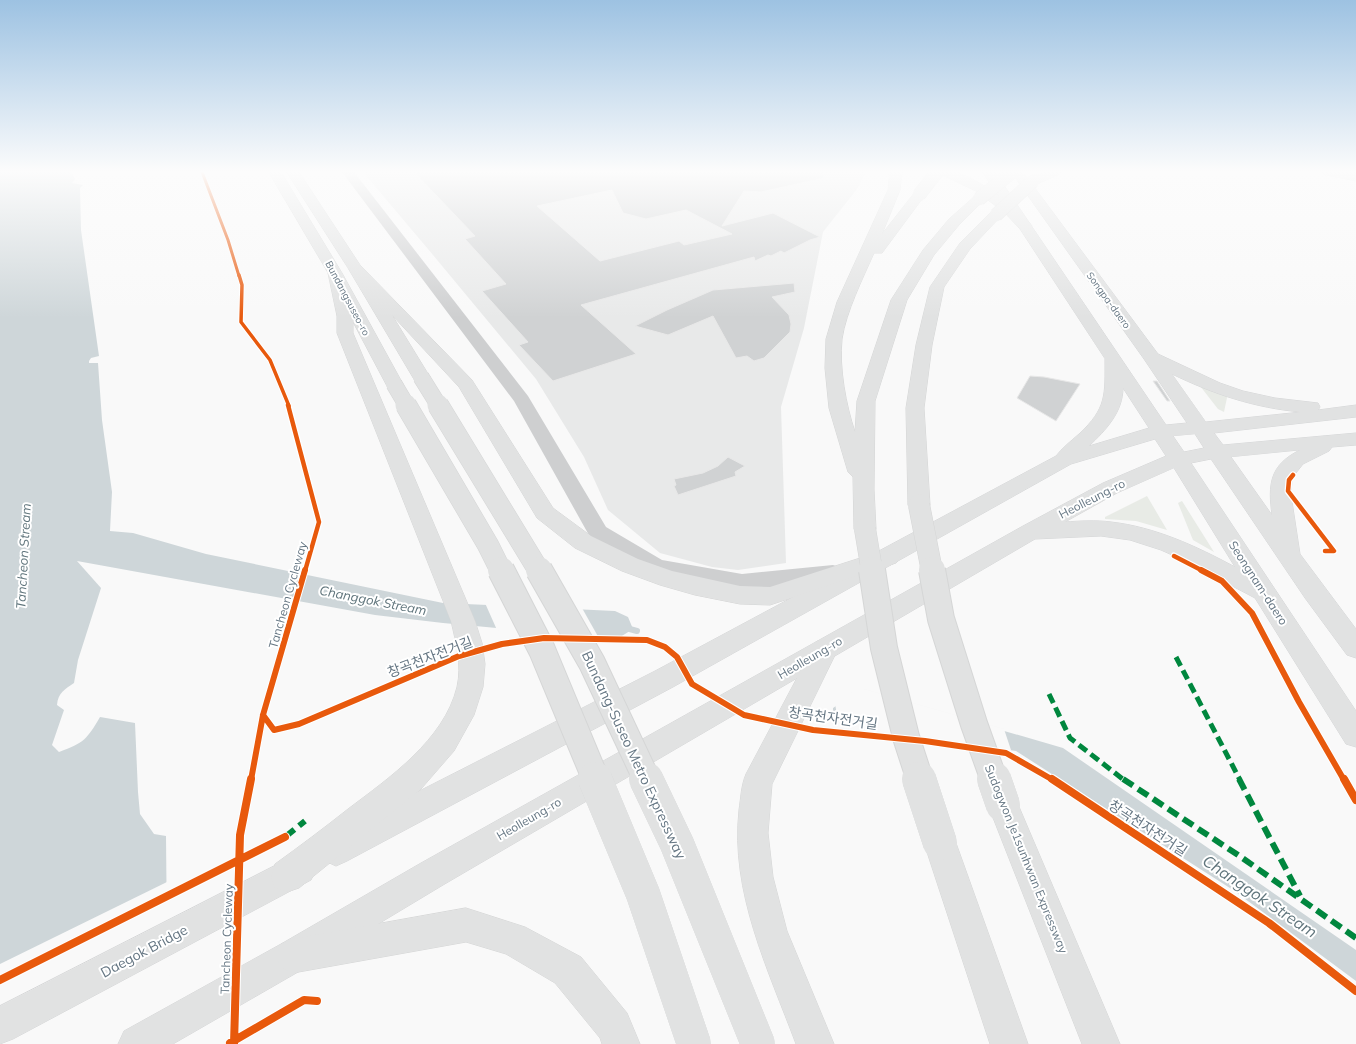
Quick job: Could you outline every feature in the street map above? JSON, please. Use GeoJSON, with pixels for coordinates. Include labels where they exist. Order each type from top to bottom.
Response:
{"type":"FeatureCollection","features":[{"type":"Feature","properties":{"kind":"main road","name":"Bundangsuseo-ro"},"geometry":{"type":"LineString","coordinates":[[310,221],[422,377]]}},
{"type":"Feature","properties":{"kind":"main road","name":"Bundangsuseo-ro"},"geometry":{"type":"LineString","coordinates":[[319,221],[345,270],[381,387]]}},
{"type":"Feature","properties":{"kind":"main road"},"geometry":{"type":"LineString","coordinates":[[863,488],[838,408],[834,368],[834,346],[837,326],[845,302],[881,221]]}},
{"type":"Feature","properties":{"kind":"main road"},"geometry":{"type":"LineString","coordinates":[[856,277],[901,221]]}},
{"type":"Feature","properties":{"kind":"main road"},"geometry":{"type":"LineString","coordinates":[[955,221],[928,253],[899,300],[866,401],[863,488],[865,529],[884,648],[906,737],[940,843],[1009,1044]]}},
{"type":"Feature","properties":{"kind":"main road","name":"Sudogwon Je1sunhwan Expressway"},"geometry":{"type":"LineString","coordinates":[[990,221],[965,246],[937,287],[924,345],[915,408],[919,505],[941,619],[974,724],[1003,805],[1101,1044]]}},
{"type":"Feature","properties":{"kind":"main road"},"geometry":{"type":"LineString","coordinates":[[1020,221],[1025,226]]}},
{"type":"Feature","properties":{"kind":"main road"},"geometry":{"type":"LineString","coordinates":[[1021,221],[1114,359],[1160,432]]}},
{"type":"Feature","properties":{"kind":"main road","name":"Songpa-daero"},"geometry":{"type":"LineString","coordinates":[[1052,221],[1200,427]]}},
{"type":"Feature","properties":{"kind":"main road"},"geometry":{"type":"LineString","coordinates":[[345,270],[345,333],[488,546],[542,650],[643,894],[694,1044]]}},
{"type":"Feature","properties":{"kind":"main road"},"geometry":{"type":"LineString","coordinates":[[345,270],[466,384],[545,513],[583,542],[630,565],[668,579],[740,595],[770,596],[888,557]]}},
{"type":"Feature","properties":{"kind":"main road"},"geometry":{"type":"LineString","coordinates":[[1151,357],[1216,387],[1253,399],[1297,407],[1356,410]]}},
{"type":"Feature","properties":{"kind":"main road"},"geometry":{"type":"LineString","coordinates":[[1064,460],[1099,425],[1105,416],[1114,396],[1114,359]]}},
{"type":"Feature","properties":{"kind":"main road","name":"Bundang-Suseo Metro Expressway"},"geometry":{"type":"LineString","coordinates":[[422,377],[520,538],[592,663],[677,844],[758,1044]]}},
{"type":"Feature","properties":{"kind":"main road"},"geometry":{"type":"LineString","coordinates":[[287,876],[411,779],[444,742],[460,715],[470,687],[472,664],[470,644],[381,387]]}},
{"type":"Feature","properties":{"kind":"main road"},"geometry":{"type":"LineString","coordinates":[[287,876],[657,683],[1064,460],[1160,432],[1356,410]]}},
{"type":"Feature","properties":{"kind":"main road"},"geometry":{"type":"LineString","coordinates":[[1200,427],[1290,558],[1356,648]]}},
{"type":"Feature","properties":{"kind":"main road","name":"Seongnam-daero"},"geometry":{"type":"LineString","coordinates":[[1160,432],[1356,735]]}},
{"type":"Feature","properties":{"kind":"main road","name":"Heolleung-ro"},"geometry":{"type":"LineString","coordinates":[[293,956],[432,874],[1110,488],[1178,460],[1216,452],[1356,439]]}},
{"type":"Feature","properties":{"kind":"main road"},"geometry":{"type":"LineString","coordinates":[[1290,558],[1280,495],[1282,477],[1296,460],[1333,441]]}},
{"type":"Feature","properties":{"kind":"main road"},"geometry":{"type":"LineString","coordinates":[[1031,532],[1110,529],[1152,537],[1264,592]]}},
{"type":"Feature","properties":{"kind":"main road"},"geometry":{"type":"LineString","coordinates":[[815,1044],[770,931],[757,877],[752,833],[757,784],[825,649]]}},
{"type":"Feature","properties":{"kind":"main road","name":"Daegok Bridge"},"geometry":{"type":"LineString","coordinates":[[0,1026],[287,876]]}},
{"type":"Feature","properties":{"kind":"main road"},"geometry":{"type":"LineString","coordinates":[[137,1044],[293,956],[466,925],[513,939],[568,970],[618,1035]]}},
{"type":"Feature","properties":{"kind":"street"},"geometry":{"type":"LineString","coordinates":[[385,221],[522,400],[598,532],[656,567],[742,583],[838,574]]}},
{"type":"Feature","properties":{"kind":"shaded area"},"geometry":{"type":"Polygon","coordinates":[[[404,221],[832,221],[823,232],[804,328],[781,407],[786,563],[738,570],[712,567],[660,553],[608,510],[584,457],[536,379],[404,221]]]}},
{"type":"Feature","properties":{"kind":"shaded area"},"geometry":{"type":"Polygon","coordinates":[[[1197,382],[1228,393],[1224,412],[1218,409],[1197,382]]]}},
{"type":"Feature","properties":{"kind":"shaded area"},"geometry":{"type":"Polygon","coordinates":[[[1147,496],[1167,530],[1136,521],[1105,519],[1105,517],[1147,496]]]}},
{"type":"Feature","properties":{"kind":"shaded area"},"geometry":{"type":"Polygon","coordinates":[[[1182,501],[1214,552],[1193,540],[1178,503],[1182,501]]]}},
{"type":"Feature","properties":{"kind":"water","name":"Tancheon Stream"},"geometry":{"type":"Polygon","coordinates":[[[0,221],[81,221],[99,356],[91,358],[89,363],[98,363],[102,420],[112,492],[110,531],[133,533],[206,554],[443,603],[615,611],[628,617],[633,629],[617,639],[443,623],[375,615],[77,561],[101,588],[78,660],[74,683],[62,692],[59,697],[57,705],[64,710],[52,745],[59,752],[80,743],[92,730],[100,717],[135,723],[140,814],[154,834],[166,836],[168,1044],[0,1044],[0,221]]]}},
{"type":"Feature","properties":{"kind":"water"},"geometry":{"type":"Polygon","coordinates":[[[863,690],[1063,748],[1356,950],[1356,981],[1233,890],[1016,751],[852,727],[833,720],[833,708],[852,695],[863,690]]]}},
{"type":"Feature","properties":{"kind":"pier"},"geometry":{"type":"Polygon","coordinates":[[[485,603],[582,608],[600,640],[497,630],[485,603]]]}},
{"type":"Feature","properties":{"kind":"pier"},"geometry":{"type":"Polygon","coordinates":[[[864,689],[1004,729],[1012,753],[852,729],[839,725],[835,704],[851,693],[864,689]]]}},
{"type":"Feature","properties":{"kind":"pier"},"geometry":{"type":"Polygon","coordinates":[[[169,881],[170,1044],[0,1044],[0,964],[169,881]]]}},
{"type":"Feature","properties":{"kind":"building"},"geometry":{"type":"Polygon","coordinates":[[[460,221],[554,221],[600,261],[679,241],[684,245],[732,234],[707,221],[725,221],[722,226],[743,221],[788,221],[820,237],[810,240],[784,253],[781,251],[755,261],[754,257],[581,305],[636,354],[553,381],[519,345],[528,342],[482,291],[506,284],[465,239],[475,236],[460,221]]]}},
{"type":"Feature","properties":{"kind":"building"},"geometry":{"type":"Polygon","coordinates":[[[794,283],[795,292],[772,297],[789,315],[791,324],[790,332],[764,358],[754,361],[747,356],[736,358],[713,316],[668,335],[635,326],[713,290],[794,283]]]}},
{"type":"Feature","properties":{"kind":"building"},"geometry":{"type":"Polygon","coordinates":[[[1030,376],[1044,377],[1080,384],[1056,421],[1017,398],[1030,376]]]}},
{"type":"Feature","properties":{"kind":"building"},"geometry":{"type":"Polygon","coordinates":[[[1153,381],[1157,381],[1170,401],[1167,401],[1153,381]]]}},
{"type":"Feature","properties":{"kind":"building"},"geometry":{"type":"Polygon","coordinates":[[[728,457],[745,466],[735,472],[736,476],[678,495],[674,486],[676,485],[674,479],[703,473],[718,466],[728,457]]]}},
{"type":"Feature","properties":{"kind":"waterway","name":"Changgok Stream"},"geometry":{"type":"LineString","coordinates":[[626,628],[637,631]]}},
{"type":"Feature","properties":{"kind":"marked path"},"geometry":{"type":"LineString","coordinates":[[1176,657],[1300,896]]}},
{"type":"Feature","properties":{"kind":"marked path"},"geometry":{"type":"LineString","coordinates":[[1049,694],[1070,738],[1115,774],[1241,857],[1356,938]]}},
{"type":"Feature","properties":{"kind":"marked path"},"geometry":{"type":"LineString","coordinates":[[285,837],[305,821]]}},
{"type":"Feature","properties":{"kind":"cycle path","name":"Tancheon Cycleway"},"geometry":{"type":"LineString","coordinates":[[221,221],[242,285],[241,322],[270,360],[289,407],[319,522],[263,715],[240,835],[234,1044]]}},
{"type":"Feature","properties":{"kind":"cycle path"},"geometry":{"type":"LineString","coordinates":[[1293,475],[1289,480],[1288,491],[1334,551],[1325,551]]}},
{"type":"Feature","properties":{"kind":"cycle path"},"geometry":{"type":"LineString","coordinates":[[1174,556],[1222,581],[1252,613],[1299,702],[1356,800]]}},
{"type":"Feature","properties":{"kind":"cycle path","name":"창곡천자전거길"},"geometry":{"type":"LineString","coordinates":[[263,715],[274,730],[299,724],[459,656],[502,644],[544,638],[647,640],[665,647],[677,657],[692,684],[744,715],[813,730],[925,741],[1006,753],[1044,774],[1269,923],[1356,991]]}},
{"type":"Feature","properties":{"kind":"cycle path"},"geometry":{"type":"LineString","coordinates":[[0,980],[285,837]]}},
{"type":"Feature","properties":{"kind":"cycle path"},"geometry":{"type":"LineString","coordinates":[[230,1043],[304,1000],[317,1001]]}}]}
